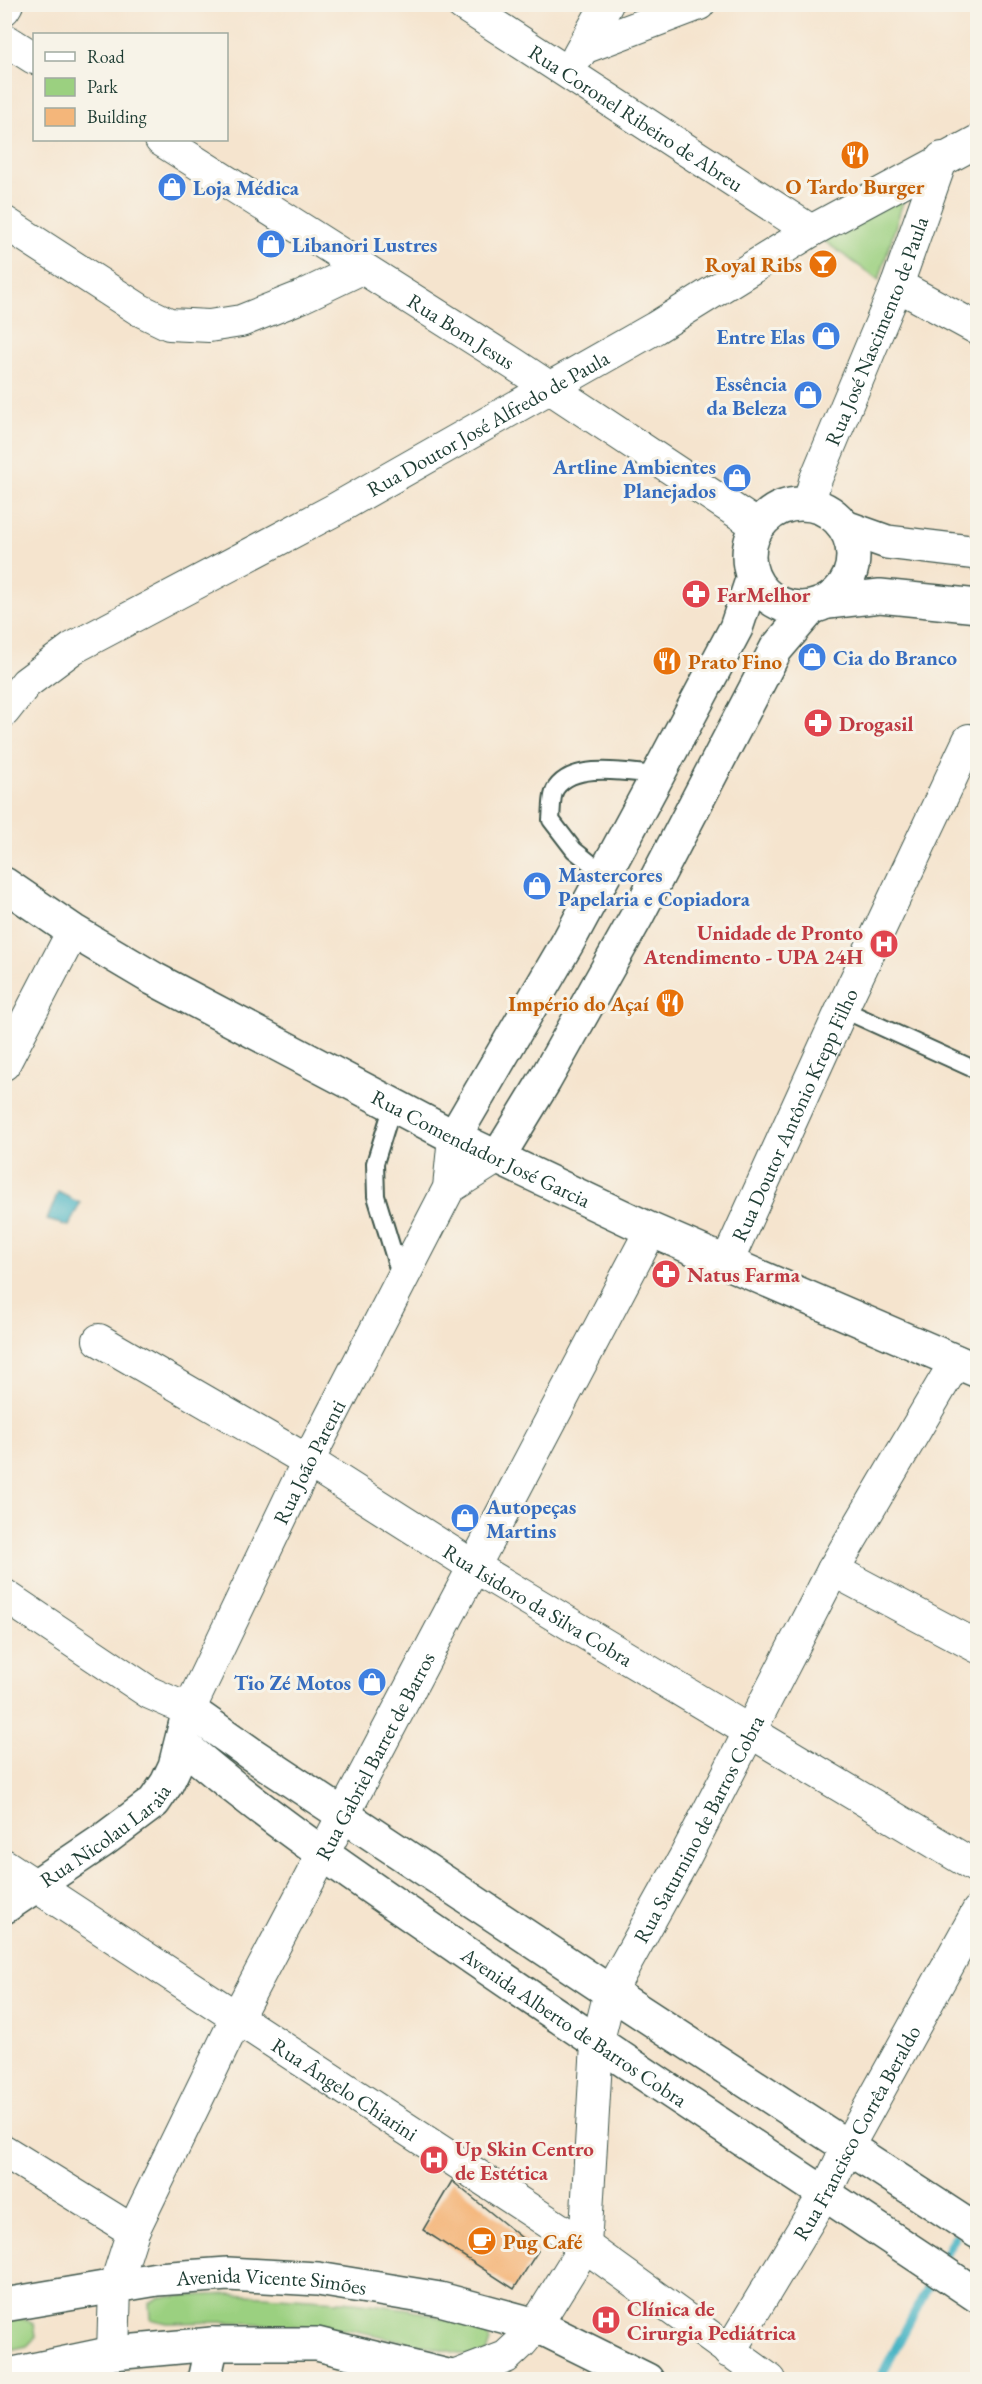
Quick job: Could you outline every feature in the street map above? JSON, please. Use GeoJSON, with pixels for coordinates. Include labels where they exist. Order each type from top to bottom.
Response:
{"type":"FeatureCollection","features":[{"type":"Feature","properties":{"kind":"street"},"geometry":{"type":"LineString","coordinates":[[4,9],[7,4]]}},
{"type":"Feature","properties":{"kind":"street","name":"Rua Coronel Ribeiro de Abreu"},"geometry":{"type":"LineString","coordinates":[[462,4],[575,61],[811,231]]}},
{"type":"Feature","properties":{"kind":"street"},"geometry":{"type":"LineString","coordinates":[[575,61],[607,4]]}},
{"type":"Feature","properties":{"kind":"street"},"geometry":{"type":"LineString","coordinates":[[575,61],[699,4]]}},
{"type":"Feature","properties":{"kind":"street"},"geometry":{"type":"LineString","coordinates":[[4,39],[33,57]]}},
{"type":"Feature","properties":{"kind":"street","name":"Rua Bom Jesus"},"geometry":{"type":"LineString","coordinates":[[163,141],[548,387],[758,526]]}},
{"type":"Feature","properties":{"kind":"street","name":"Rua Doutor José Alfredo de Paula"},"geometry":{"type":"LineString","coordinates":[[4,711],[26,683],[74,648],[334,510],[655,328],[811,231],[942,158],[978,141]]}},
{"type":"Feature","properties":{"kind":"street","name":"Rua José Nascimento de Paula"},"geometry":{"type":"LineString","coordinates":[[809,504],[815,482],[897,285],[942,158]]}},
{"type":"Feature","properties":{"kind":"street"},"geometry":{"type":"LineString","coordinates":[[4,222],[140,310],[169,324],[209,326],[241,321],[301,297],[362,268]]}},
{"type":"Feature","properties":{"kind":"street"},"geometry":{"type":"LineString","coordinates":[[897,285],[978,329]]}},
{"type":"Feature","properties":{"kind":"street"},"geometry":{"type":"LineString","coordinates":[[449,1188],[498,1157],[545,1080],[637,916],[776,649],[820,605],[841,591],[850,576],[854,560],[852,543],[845,527],[829,512],[809,504],[795,504],[780,508],[768,515],[758,526],[751,542],[750,560],[753,577],[763,592],[777,603],[794,608],[820,605],[880,596],[978,606]]}},
{"type":"Feature","properties":{"kind":"street"},"geometry":{"type":"LineString","coordinates":[[845,527],[887,542],[978,554]]}},
{"type":"Feature","properties":{"kind":"street"},"geometry":{"type":"LineString","coordinates":[[454,1137],[568,942],[736,628],[753,577]]}},
{"type":"Feature","properties":{"kind":"street","name":"Rua Doutor Antônio Krepp Filho"},"geometry":{"type":"LineString","coordinates":[[726,1262],[969,740]]}},
{"type":"Feature","properties":{"kind":"street","name":"Rua Comendador José Garcia"},"geometry":{"type":"LineString","coordinates":[[4,884],[72,930],[154,979],[454,1137],[651,1230],[967,1366]]}},
{"type":"Feature","properties":{"kind":"street"},"geometry":{"type":"LineString","coordinates":[[4,1064],[72,930]]}},
{"type":"Feature","properties":{"kind":"street","name":"Rua João Parenti"},"geometry":{"type":"LineString","coordinates":[[182,1744],[189,1710],[308,1461],[449,1188],[454,1137]]}},
{"type":"Feature","properties":{"kind":"street","name":"Rua Gabriel Barret de Barros"},"geometry":{"type":"LineString","coordinates":[[113,2353],[115,2288],[133,2231],[236,2019],[321,1853],[651,1230]]}},
{"type":"Feature","properties":{"kind":"street","name":"Rua Isidoro da Silva Cobra"},"geometry":{"type":"LineString","coordinates":[[99,1340],[308,1461],[473,1566],[747,1732],[978,1868]]}},
{"type":"Feature","properties":{"kind":"street","name":"Rua Saturnino de Barros Cobra"},"geometry":{"type":"LineString","coordinates":[[536,2325],[585,2246],[597,2044],[610,1992],[685,1857],[747,1732],[833,1570],[967,1366]]}},
{"type":"Feature","properties":{"kind":"street"},"geometry":{"type":"LineString","coordinates":[[833,1570],[978,1647]]}},
{"type":"Feature","properties":{"kind":"street"},"geometry":{"type":"LineString","coordinates":[[4,1595],[150,1693],[189,1710],[610,1992],[978,2232]]}},
{"type":"Feature","properties":{"kind":"street"},"geometry":{"type":"LineString","coordinates":[[150,1693],[182,1744]]}},
{"type":"Feature","properties":{"kind":"street","name":"Avenida Alberto de Barros Cobra"},"geometry":{"type":"LineString","coordinates":[[182,1744],[232,1788],[321,1853],[597,2044],[978,2296]]}},
{"type":"Feature","properties":{"kind":"street","name":"Rua Nicolau Laraia"},"geometry":{"type":"LineString","coordinates":[[4,1907],[102,1841],[154,1802],[167,1783],[182,1744]]}},
{"type":"Feature","properties":{"kind":"street","name":"Rua Ângelo Chiarini"},"geometry":{"type":"LineString","coordinates":[[4,1865],[585,2246],[729,2352],[770,2379]]}},
{"type":"Feature","properties":{"kind":"street","name":"Rua Francisco Corrêa Beraldo"},"geometry":{"type":"LineString","coordinates":[[729,2352],[825,2193],[847,2148],[978,1911]]}},
{"type":"Feature","properties":{"kind":"street"},"geometry":{"type":"LineString","coordinates":[[4,2151],[133,2231]]}},
{"type":"Feature","properties":{"kind":"street","name":"Avenida Vicente Simões"},"geometry":{"type":"LineString","coordinates":[[4,2305],[115,2288],[157,2279],[228,2274],[318,2278],[440,2299],[536,2325],[647,2379]]}},
{"type":"Feature","properties":{"kind":"street"},"geometry":{"type":"LineString","coordinates":[[4,2376],[113,2353],[212,2344],[317,2344],[419,2374],[460,2378],[506,2357],[536,2325]]}},
{"type":"Feature","properties":{"kind":"street"},"geometry":{"type":"LineString","coordinates":[[204,2379],[212,2344]]}},
{"type":"Feature","properties":{"kind":"lane"},"geometry":{"type":"LineString","coordinates":[[604,874],[574,850],[551,820],[555,790],[568,776],[588,771],[657,775]]}},
{"type":"Feature","properties":{"kind":"lane"},"geometry":{"type":"LineString","coordinates":[[842,1009],[978,1071]]}},
{"type":"Feature","properties":{"kind":"lane"},"geometry":{"type":"LineString","coordinates":[[393,1105],[375,1163],[376,1196],[402,1279]]}},
{"type":"Feature","properties":{"kind":"green space"},"geometry":{"type":"Polygon","coordinates":[[[907,189],[879,280],[824,241],[907,189]]]}},
{"type":"Feature","properties":{"kind":"green space"},"geometry":{"type":"Polygon","coordinates":[[[232,2294],[354,2302],[409,2309],[484,2330],[490,2341],[486,2353],[472,2356],[352,2330],[230,2322],[167,2323],[150,2319],[149,2303],[160,2297],[232,2294]]]}},
{"type":"Feature","properties":{"kind":"green space"},"geometry":{"type":"Polygon","coordinates":[[[20,2318],[34,2323],[36,2337],[27,2346],[5,2351],[5,2321],[20,2318]]]}},
{"type":"Feature","properties":{"kind":"water"},"geometry":{"type":"Polygon","coordinates":[[[58,1192],[80,1203],[69,1226],[47,1220],[58,1192]]]}},
{"type":"Feature","properties":{"kind":"building","name":"Pug Café"},"geometry":{"type":"Polygon","coordinates":[[[452,2181],[538,2251],[514,2289],[423,2230],[452,2181]]]}},
{"type":"Feature","properties":{"kind":"waterway"},"geometry":{"type":"LineString","coordinates":[[971,2206],[978,2193]]}},
{"type":"Feature","properties":{"kind":"waterway"},"geometry":{"type":"LineString","coordinates":[[946,2253],[954,2238]]}},
{"type":"Feature","properties":{"kind":"waterway"},"geometry":{"type":"LineString","coordinates":[[879,2380],[929,2285]]}},
{"type":"Feature","properties":{"kind":"place","name":"O Tardo Burger"},"geometry":{"type":"Point","coordinates":[855,155]}},
{"type":"Feature","properties":{"kind":"place","name":"Loja Médica"},"geometry":{"type":"Point","coordinates":[172,187]}},
{"type":"Feature","properties":{"kind":"place","name":"Libanori Lustres"},"geometry":{"type":"Point","coordinates":[271,244]}},
{"type":"Feature","properties":{"kind":"place","name":"Royal Ribs"},"geometry":{"type":"Point","coordinates":[823,264]}},
{"type":"Feature","properties":{"kind":"place","name":"Entre Elas"},"geometry":{"type":"Point","coordinates":[826,336]}},
{"type":"Feature","properties":{"kind":"place","name":"Essência da Beleza"},"geometry":{"type":"Point","coordinates":[808,395]}},
{"type":"Feature","properties":{"kind":"place","name":"Artline Ambientes Planejados"},"geometry":{"type":"Point","coordinates":[737,478]}},
{"type":"Feature","properties":{"kind":"place","name":"FarMelhor"},"geometry":{"type":"Point","coordinates":[696,594]}},
{"type":"Feature","properties":{"kind":"place","name":"Cia do Branco"},"geometry":{"type":"Point","coordinates":[812,657]}},
{"type":"Feature","properties":{"kind":"place","name":"Prato Fino"},"geometry":{"type":"Point","coordinates":[667,661]}},
{"type":"Feature","properties":{"kind":"place","name":"Drogasil"},"geometry":{"type":"Point","coordinates":[818,723]}},
{"type":"Feature","properties":{"kind":"place","name":"Mastercores Papelaria e Copiadora"},"geometry":{"type":"Point","coordinates":[537,886]}},
{"type":"Feature","properties":{"kind":"place","name":"Unidade de Pronto Atendimento - UPA 24H"},"geometry":{"type":"Point","coordinates":[884,944]}},
{"type":"Feature","properties":{"kind":"place","name":"Império do Açaí"},"geometry":{"type":"Point","coordinates":[670,1003]}},
{"type":"Feature","properties":{"kind":"place","name":"Natus Farma"},"geometry":{"type":"Point","coordinates":[666,1274]}},
{"type":"Feature","properties":{"kind":"place","name":"Autopeças Martins"},"geometry":{"type":"Point","coordinates":[465,1518]}},
{"type":"Feature","properties":{"kind":"place","name":"Tio Zé Motos"},"geometry":{"type":"Point","coordinates":[372,1682]}},
{"type":"Feature","properties":{"kind":"place","name":"Up Skin Centro de Estética"},"geometry":{"type":"Point","coordinates":[434,2160]}},
{"type":"Feature","properties":{"kind":"place","name":"Pug Café"},"geometry":{"type":"Point","coordinates":[482,2241]}},
{"type":"Feature","properties":{"kind":"place","name":"Clínica de Cirurgia Pediátrica"},"geometry":{"type":"Point","coordinates":[606,2320]}}]}
